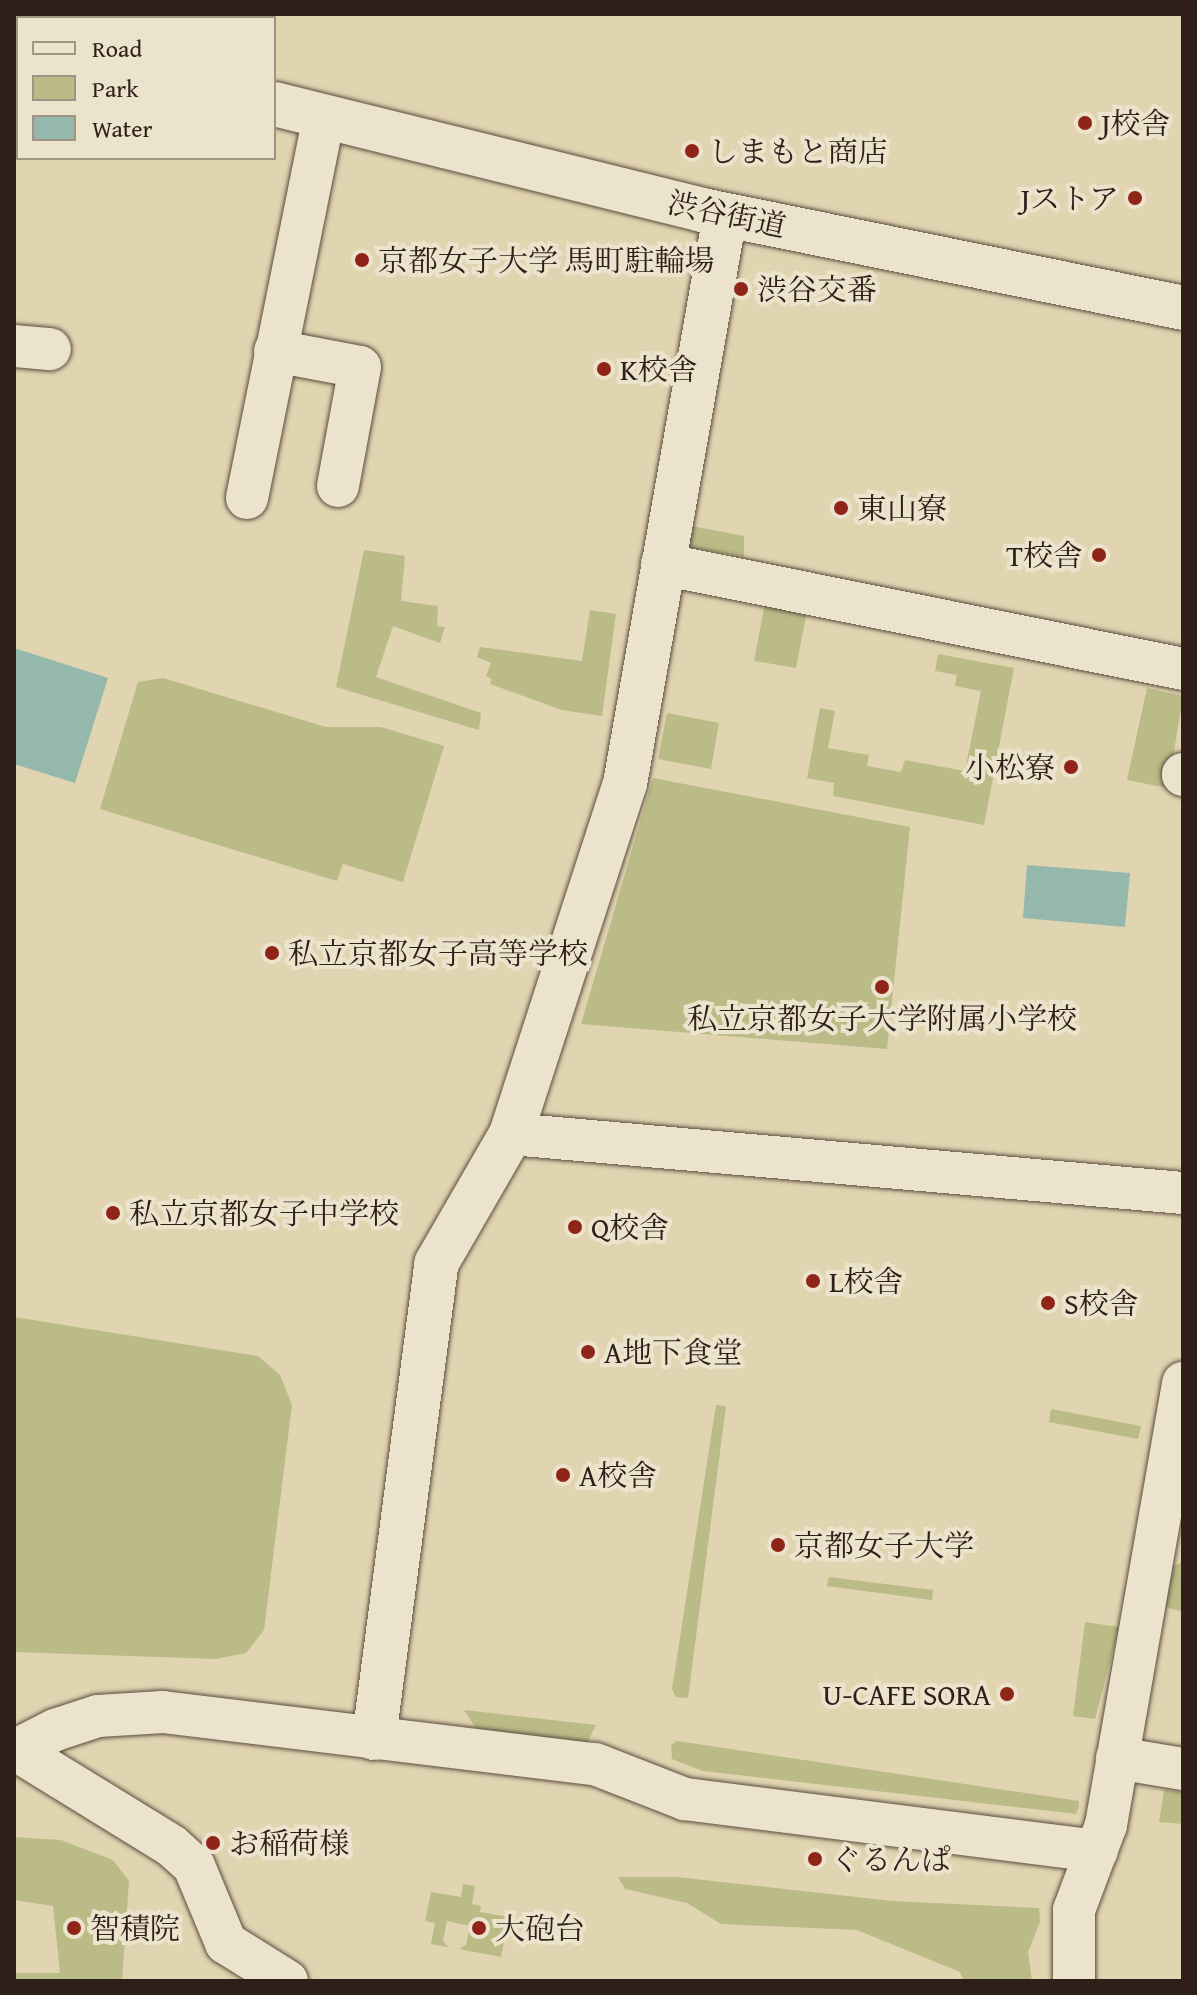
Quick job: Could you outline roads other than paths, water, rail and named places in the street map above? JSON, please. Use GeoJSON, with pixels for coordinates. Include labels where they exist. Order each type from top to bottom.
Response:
{"type":"FeatureCollection","features":[{"type":"Feature","properties":{"kind":"street","name":"渋谷街道"},"geometry":{"type":"LineString","coordinates":[[276,105],[725,215],[1183,308]]}},
{"type":"Feature","properties":{"kind":"street"},"geometry":{"type":"LineString","coordinates":[[247,498],[324,117]]}},
{"type":"Feature","properties":{"kind":"street"},"geometry":{"type":"LineString","coordinates":[[374,1738],[436,1264],[511,1134],[625,784],[725,215]]}},
{"type":"Feature","properties":{"kind":"street"},"geometry":{"type":"LineString","coordinates":[[275,351],[360,367],[338,486]]}},
{"type":"Feature","properties":{"kind":"street"},"geometry":{"type":"LineString","coordinates":[[662,564],[1183,669]]}},
{"type":"Feature","properties":{"kind":"street"},"geometry":{"type":"LineString","coordinates":[[511,1134],[1183,1193]]}},
{"type":"Feature","properties":{"kind":"street"},"geometry":{"type":"LineString","coordinates":[[1074,1981],[1074,1910],[1097,1851],[1117,1758],[1176,1460],[1183,1383]]}},
{"type":"Feature","properties":{"kind":"street"},"geometry":{"type":"LineString","coordinates":[[15,1750],[76,1723],[144,1711],[595,1764],[685,1799],[1097,1851]]}},
{"type":"Feature","properties":{"kind":"street"},"geometry":{"type":"LineString","coordinates":[[15,1750],[172,1846],[194,1866],[226,1943],[287,1981]]}},
{"type":"Feature","properties":{"kind":"street"},"geometry":{"type":"LineString","coordinates":[[1117,1758],[1183,1769]]}},
{"type":"Feature","properties":{"kind":"water"},"geometry":{"type":"Polygon","coordinates":[[[14,648],[108,678],[75,783],[14,764],[14,648]]]}},
{"type":"Feature","properties":{"kind":"water"},"geometry":{"type":"Polygon","coordinates":[[[1027,865],[1130,873],[1125,927],[1023,918],[1027,865]]]}},
{"type":"Feature","properties":{"kind":"place","name":"J校舎"},"geometry":{"type":"Point","coordinates":[1085,123]}},
{"type":"Feature","properties":{"kind":"place","name":"しまもと商店"},"geometry":{"type":"Point","coordinates":[692,151]}},
{"type":"Feature","properties":{"kind":"place","name":"Jストア"},"geometry":{"type":"Point","coordinates":[1135,198]}},
{"type":"Feature","properties":{"kind":"place","name":"京都女子大学 馬町駐輪場"},"geometry":{"type":"Point","coordinates":[362,260]}},
{"type":"Feature","properties":{"kind":"place","name":"渋谷交番"},"geometry":{"type":"Point","coordinates":[741,289]}},
{"type":"Feature","properties":{"kind":"place","name":"K校舎"},"geometry":{"type":"Point","coordinates":[604,369]}},
{"type":"Feature","properties":{"kind":"place","name":"東山寮"},"geometry":{"type":"Point","coordinates":[841,508]}},
{"type":"Feature","properties":{"kind":"place","name":"T校舎"},"geometry":{"type":"Point","coordinates":[1099,555]}},
{"type":"Feature","properties":{"kind":"place","name":"小松寮"},"geometry":{"type":"Point","coordinates":[1071,767]}},
{"type":"Feature","properties":{"kind":"place","name":"私立京都女子高等学校"},"geometry":{"type":"Point","coordinates":[272,953]}},
{"type":"Feature","properties":{"kind":"place","name":"私立京都女子大学附属小学校"},"geometry":{"type":"Point","coordinates":[882,987]}},
{"type":"Feature","properties":{"kind":"place","name":"私立京都女子中学校"},"geometry":{"type":"Point","coordinates":[113,1213]}},
{"type":"Feature","properties":{"kind":"place","name":"Q校舎"},"geometry":{"type":"Point","coordinates":[575,1227]}},
{"type":"Feature","properties":{"kind":"place","name":"L校舎"},"geometry":{"type":"Point","coordinates":[813,1281]}},
{"type":"Feature","properties":{"kind":"place","name":"S校舎"},"geometry":{"type":"Point","coordinates":[1048,1303]}},
{"type":"Feature","properties":{"kind":"place","name":"A地下食堂"},"geometry":{"type":"Point","coordinates":[588,1352]}},
{"type":"Feature","properties":{"kind":"place","name":"A校舎"},"geometry":{"type":"Point","coordinates":[563,1475]}},
{"type":"Feature","properties":{"kind":"place","name":"京都女子大学"},"geometry":{"type":"Point","coordinates":[778,1545]}},
{"type":"Feature","properties":{"kind":"place","name":"U-CAFE SORA"},"geometry":{"type":"Point","coordinates":[1007,1694]}},
{"type":"Feature","properties":{"kind":"place","name":"お稲荷様"},"geometry":{"type":"Point","coordinates":[213,1843]}},
{"type":"Feature","properties":{"kind":"place","name":"ぐるんぱ"},"geometry":{"type":"Point","coordinates":[815,1859]}},
{"type":"Feature","properties":{"kind":"place","name":"智積院"},"geometry":{"type":"Point","coordinates":[74,1928]}},
{"type":"Feature","properties":{"kind":"place","name":"大砲台"},"geometry":{"type":"Point","coordinates":[479,1928]}}]}
